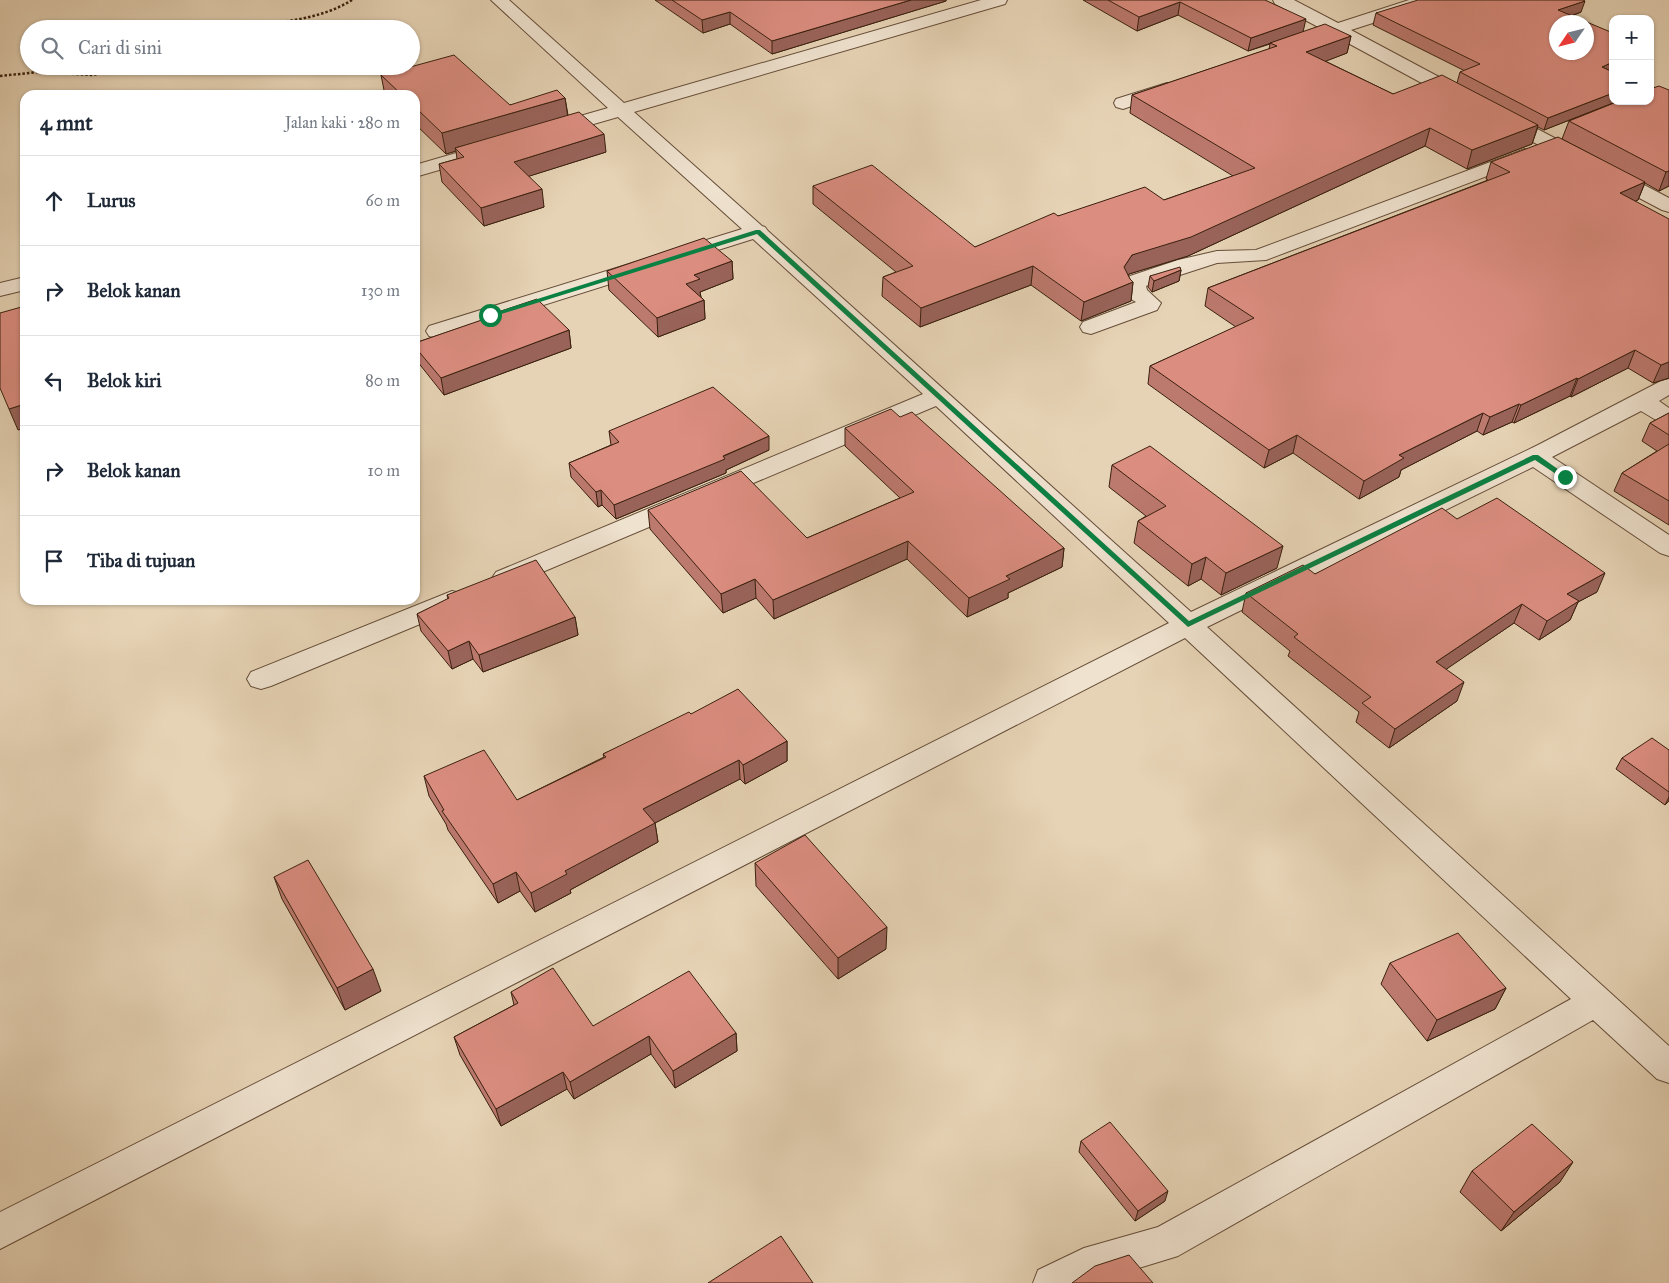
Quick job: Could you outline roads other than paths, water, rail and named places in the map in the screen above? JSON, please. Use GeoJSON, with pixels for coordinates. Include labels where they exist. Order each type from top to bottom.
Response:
{"type":"FeatureCollection","features":[{"type":"Feature","properties":{"kind":"street"},"geometry":{"type":"LineString","coordinates":[[499,0],[620,110],[758,231],[939,396],[1595,1002],[1669,1068]]}},
{"type":"Feature","properties":{"kind":"street"},"geometry":{"type":"LineString","coordinates":[[536,135],[999,0]]}},
{"type":"Feature","properties":{"kind":"street"},"geometry":{"type":"LineString","coordinates":[[1281,0],[1486,109],[1551,139],[1669,206]]}},
{"type":"Feature","properties":{"kind":"street"},"geometry":{"type":"LineString","coordinates":[[1308,39],[1426,0]]}},
{"type":"Feature","properties":{"kind":"street"},"geometry":{"type":"LineString","coordinates":[[1123,103],[1179,84]]}},
{"type":"Feature","properties":{"kind":"street"},"geometry":{"type":"LineString","coordinates":[[1091,327],[1149,305],[1150,303],[1137,293],[1134,285],[1138,281],[1186,265],[1217,258],[1259,256],[1551,139]]}},
{"type":"Feature","properties":{"kind":"street"},"geometry":{"type":"LineString","coordinates":[[420,169],[508,143]]}},
{"type":"Feature","properties":{"kind":"street"},"geometry":{"type":"LineString","coordinates":[[437,331],[758,231]]}},
{"type":"Feature","properties":{"kind":"street"},"geometry":{"type":"LineString","coordinates":[[0,290],[20,284]]}},
{"type":"Feature","properties":{"kind":"street"},"geometry":{"type":"LineString","coordinates":[[0,1231],[489,979],[1188,624],[1535,457],[1669,386]]}},
{"type":"Feature","properties":{"kind":"street"},"geometry":{"type":"LineString","coordinates":[[261,679],[939,396]]}},
{"type":"Feature","properties":{"kind":"street"},"geometry":{"type":"LineString","coordinates":[[1642,401],[1669,418]]}},
{"type":"Feature","properties":{"kind":"street"},"geometry":{"type":"LineString","coordinates":[[1535,457],[1669,547]]}},
{"type":"Feature","properties":{"kind":"street"},"geometry":{"type":"LineString","coordinates":[[1052,1283],[1084,1266],[1165,1243],[1595,1002]]}}]}
